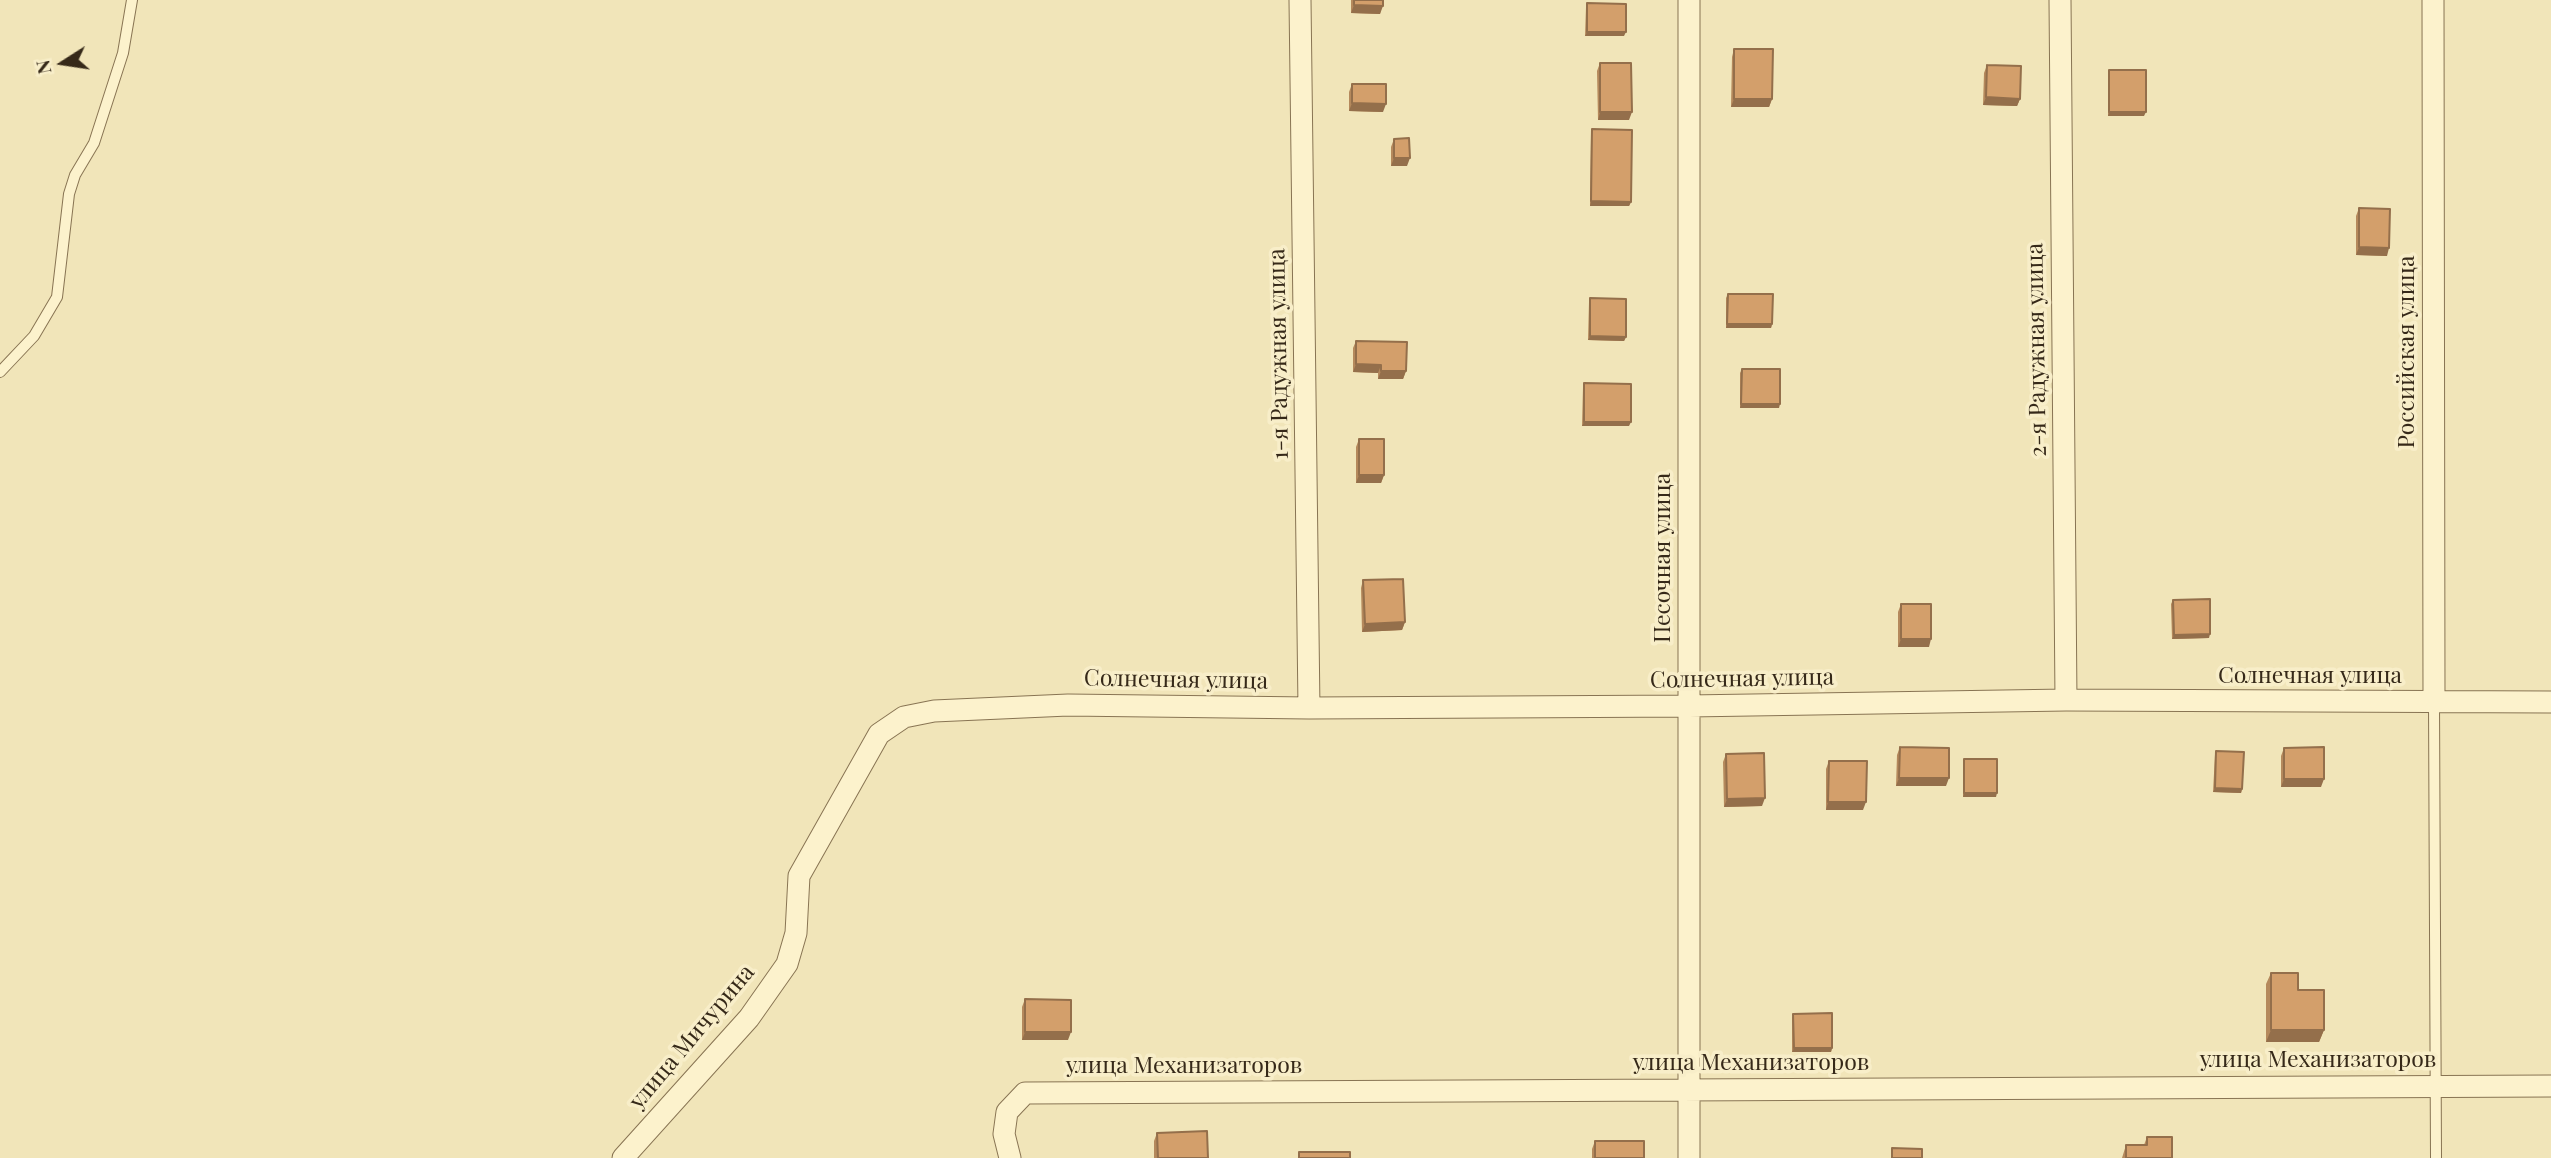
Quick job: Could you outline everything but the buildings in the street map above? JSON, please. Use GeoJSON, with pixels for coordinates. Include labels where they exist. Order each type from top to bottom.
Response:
{"type":"FeatureCollection","features":[{"type":"Feature","properties":{"kind":"street","name":"1-я Радужная улица"},"geometry":{"type":"LineString","coordinates":[[1300,0],[1309,708]]}},
{"type":"Feature","properties":{"kind":"street","name":"Песочная улица"},"geometry":{"type":"LineString","coordinates":[[1689,0],[1689,1158]]}},
{"type":"Feature","properties":{"kind":"street","name":"2-я Радужная улица"},"geometry":{"type":"LineString","coordinates":[[2060,0],[2066,700]]}},
{"type":"Feature","properties":{"kind":"street","name":"Российская улица"},"geometry":{"type":"LineString","coordinates":[[2433,0],[2434,703]]}},
{"type":"Feature","properties":{"kind":"street","name":"Солнечная улица"},"geometry":{"type":"LineString","coordinates":[[934,711],[1068,705],[1309,708],[2066,700],[2551,702]]}},
{"type":"Feature","properties":{"kind":"street","name":"улица Мичурина"},"geometry":{"type":"LineString","coordinates":[[623,1158],[749,1018],[787,964],[796,933],[799,876],[879,734],[904,717],[934,711]]}},
{"type":"Feature","properties":{"kind":"street","name":"улица Механизаторов"},"geometry":{"type":"LineString","coordinates":[[1010,1158],[1004,1133],[1007,1112],[1025,1093],[2551,1086]]}},
{"type":"Feature","properties":{"kind":"lane"},"geometry":{"type":"LineString","coordinates":[[0,372],[34,336],[57,297],[69,194],[75,175],[93,143],[119,66],[132,0]]}},
{"type":"Feature","properties":{"kind":"lane"},"geometry":{"type":"LineString","coordinates":[[2434,703],[2436,1158]]}}]}
